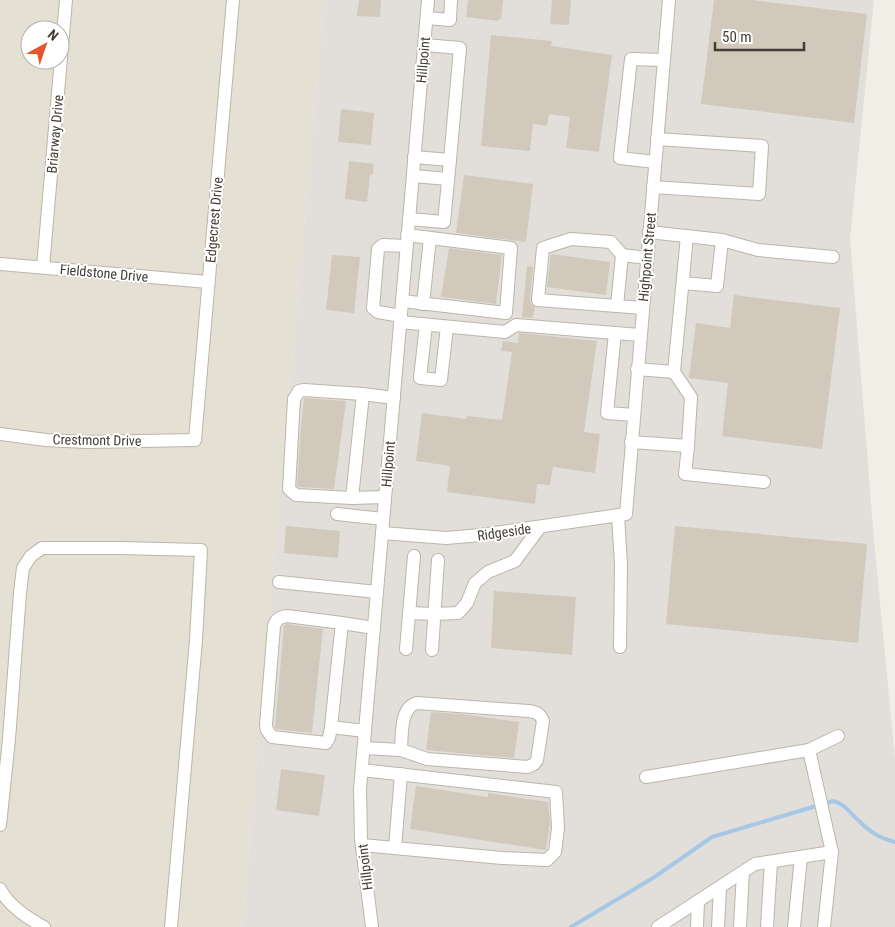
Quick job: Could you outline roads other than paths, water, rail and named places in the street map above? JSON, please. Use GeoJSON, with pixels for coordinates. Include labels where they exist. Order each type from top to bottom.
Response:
{"type":"FeatureCollection","features":[{"type":"Feature","properties":{"kind":"street","name":"Briarway Drive"},"geometry":{"type":"LineString","coordinates":[[43,267],[66,0]]}},
{"type":"Feature","properties":{"kind":"street","name":"Edgecrest Drive"},"geometry":{"type":"LineString","coordinates":[[195,440],[234,0]]}},
{"type":"Feature","properties":{"kind":"street","name":"Hillpoint"},"geometry":{"type":"LineString","coordinates":[[372,927],[362,845],[360,811],[362,770],[428,0]]}},
{"type":"Feature","properties":{"kind":"street"},"geometry":{"type":"LineString","coordinates":[[427,18],[450,20],[451,0]]}},
{"type":"Feature","properties":{"kind":"street","name":"Highpoint Street"},"geometry":{"type":"LineString","coordinates":[[620,647],[622,515],[632,442],[669,0]]}},
{"type":"Feature","properties":{"kind":"street"},"geometry":{"type":"LineString","coordinates":[[409,219],[444,222],[450,160],[460,48],[425,45]]}},
{"type":"Feature","properties":{"kind":"street"},"geometry":{"type":"LineString","coordinates":[[655,162],[620,158],[631,59],[664,60]]}},
{"type":"Feature","properties":{"kind":"street"},"geometry":{"type":"LineString","coordinates":[[653,187],[759,194],[762,146],[657,139]]}},
{"type":"Feature","properties":{"kind":"street"},"geometry":{"type":"LineString","coordinates":[[414,157],[450,160]]}},
{"type":"Feature","properties":{"kind":"street"},"geometry":{"type":"LineString","coordinates":[[413,176],[448,178]]}},
{"type":"Feature","properties":{"kind":"street"},"geometry":{"type":"LineString","coordinates":[[649,232],[722,240],[758,250],[833,257]]}},
{"type":"Feature","properties":{"kind":"street"},"geometry":{"type":"LineString","coordinates":[[687,236],[674,372],[692,397],[686,474],[764,482]]}},
{"type":"Feature","properties":{"kind":"street"},"geometry":{"type":"LineString","coordinates":[[424,304],[430,238]]}},
{"type":"Feature","properties":{"kind":"street"},"geometry":{"type":"LineString","coordinates":[[402,301],[506,313],[511,248],[430,238],[383,245],[378,250],[372,308],[378,312],[426,325],[505,332],[516,325],[640,336]]}},
{"type":"Feature","properties":{"kind":"street"},"geometry":{"type":"LineString","coordinates":[[643,308],[538,300],[543,248],[571,239],[611,242],[622,255],[647,258]]}},
{"type":"Feature","properties":{"kind":"street"},"geometry":{"type":"LineString","coordinates":[[683,283],[717,286],[722,240]]}},
{"type":"Feature","properties":{"kind":"street"},"geometry":{"type":"LineString","coordinates":[[617,306],[622,255]]}},
{"type":"Feature","properties":{"kind":"street","name":"Fieldstone Drive"},"geometry":{"type":"LineString","coordinates":[[0,264],[208,282]]}},
{"type":"Feature","properties":{"kind":"street"},"geometry":{"type":"LineString","coordinates":[[426,325],[420,378],[441,380],[447,327]]}},
{"type":"Feature","properties":{"kind":"street"},"geometry":{"type":"LineString","coordinates":[[615,333],[607,413],[634,415]]}},
{"type":"Feature","properties":{"kind":"street"},"geometry":{"type":"LineString","coordinates":[[637,369],[674,372]]}},
{"type":"Feature","properties":{"kind":"street"},"geometry":{"type":"LineString","coordinates":[[385,497],[352,498],[296,495],[288,489],[294,399],[299,391],[304,390],[394,398]]}},
{"type":"Feature","properties":{"kind":"street"},"geometry":{"type":"LineString","coordinates":[[352,498],[363,394]]}},
{"type":"Feature","properties":{"kind":"street","name":"Crestmont Drive"},"geometry":{"type":"LineString","coordinates":[[0,434],[46,440],[86,442],[195,440]]}},
{"type":"Feature","properties":{"kind":"street"},"geometry":{"type":"LineString","coordinates":[[632,442],[688,446]]}},
{"type":"Feature","properties":{"kind":"street"},"geometry":{"type":"LineString","coordinates":[[337,514],[383,519]]}},
{"type":"Feature","properties":{"kind":"street","name":"Ridgeside"},"geometry":{"type":"LineString","coordinates":[[382,533],[446,538],[481,536],[622,515]]}},
{"type":"Feature","properties":{"kind":"street"},"geometry":{"type":"LineString","coordinates":[[409,613],[458,613],[467,603],[475,583],[488,572],[515,561],[540,527]]}},
{"type":"Feature","properties":{"kind":"street"},"geometry":{"type":"LineString","coordinates":[[0,826],[9,739],[20,593],[23,568],[31,556],[42,548],[201,550],[196,640],[171,927]]}},
{"type":"Feature","properties":{"kind":"street"},"geometry":{"type":"LineString","coordinates":[[406,650],[414,556]]}},
{"type":"Feature","properties":{"kind":"street"},"geometry":{"type":"LineString","coordinates":[[432,650],[438,560]]}},
{"type":"Feature","properties":{"kind":"street"},"geometry":{"type":"LineString","coordinates":[[279,582],[377,592]]}},
{"type":"Feature","properties":{"kind":"street"},"geometry":{"type":"LineString","coordinates":[[342,623],[331,726],[326,743],[272,737],[266,725],[274,626],[276,621],[281,617],[287,616],[342,623],[374,628]]}},
{"type":"Feature","properties":{"kind":"street"},"geometry":{"type":"LineString","coordinates":[[364,748],[401,750],[426,758],[528,767],[537,760],[543,721],[536,712],[528,710],[416,702],[411,704],[405,712],[401,750]]}},
{"type":"Feature","properties":{"kind":"street"},"geometry":{"type":"LineString","coordinates":[[331,726],[365,731]]}},
{"type":"Feature","properties":{"kind":"street"},"geometry":{"type":"LineString","coordinates":[[646,778],[809,750],[838,736]]}},
{"type":"Feature","properties":{"kind":"street"},"geometry":{"type":"LineString","coordinates":[[809,750],[832,852],[824,927]]}},
{"type":"Feature","properties":{"kind":"street"},"geometry":{"type":"LineString","coordinates":[[362,770],[556,792],[558,828],[554,852],[546,860],[362,845]]}},
{"type":"Feature","properties":{"kind":"street"},"geometry":{"type":"LineString","coordinates":[[395,848],[401,774]]}},
{"type":"Feature","properties":{"kind":"street"},"geometry":{"type":"LineString","coordinates":[[658,927],[674,922],[698,901],[755,864],[832,852]]}},
{"type":"Feature","properties":{"kind":"street"},"geometry":{"type":"LineString","coordinates":[[794,927],[801,857]]}},
{"type":"Feature","properties":{"kind":"street"},"geometry":{"type":"LineString","coordinates":[[767,927],[772,862]]}},
{"type":"Feature","properties":{"kind":"street"},"geometry":{"type":"LineString","coordinates":[[740,927],[744,872]]}},
{"type":"Feature","properties":{"kind":"street"},"geometry":{"type":"LineString","coordinates":[[718,927],[720,887]]}},
{"type":"Feature","properties":{"kind":"street"},"geometry":{"type":"LineString","coordinates":[[0,889],[6,900],[44,927]]}},
{"type":"Feature","properties":{"kind":"street"},"geometry":{"type":"LineString","coordinates":[[697,927],[698,901]]}},
{"type":"Feature","properties":{"kind":"waterway"},"geometry":{"type":"LineString","coordinates":[[571,927],[653,878],[712,837],[833,801],[844,806],[875,834],[895,842]]}}]}
